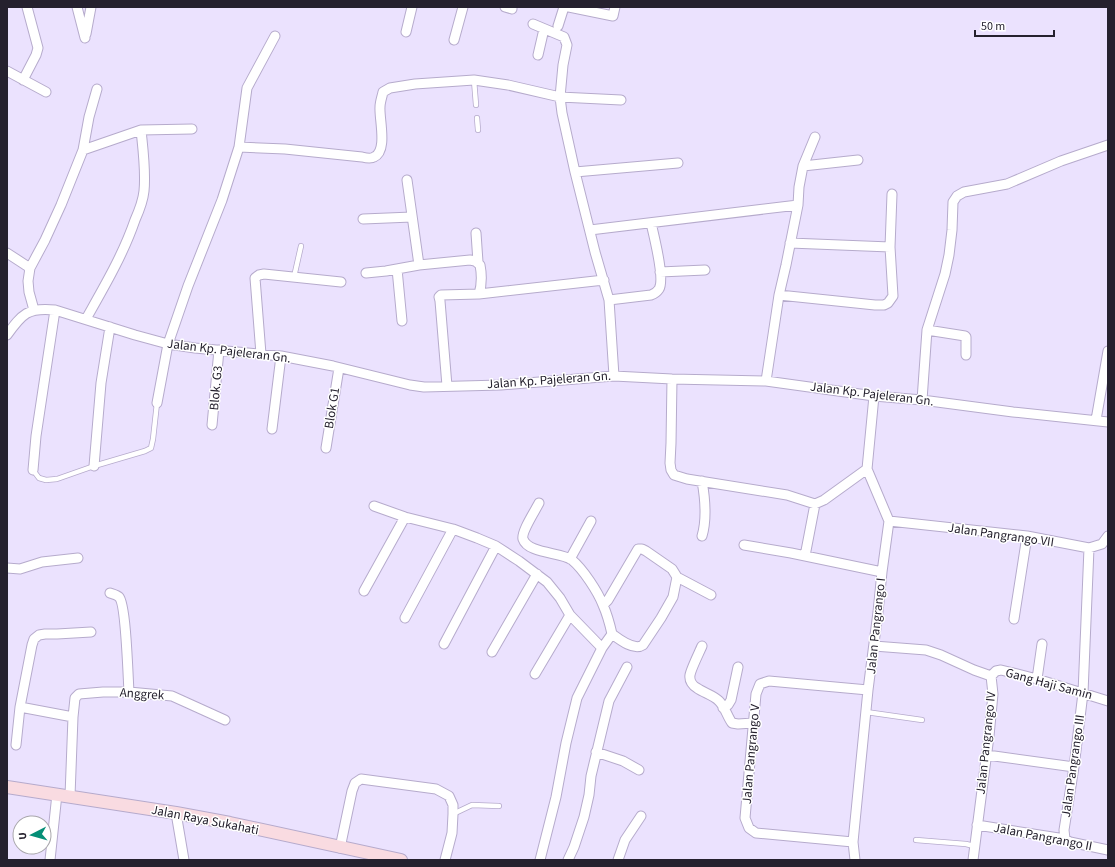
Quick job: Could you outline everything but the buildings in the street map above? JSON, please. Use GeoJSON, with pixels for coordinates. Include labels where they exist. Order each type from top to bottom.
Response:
{"type":"FeatureCollection","features":[{"type":"Feature","properties":{"kind":"main road","name":"Jalan Raya Sukahati"},"geometry":{"type":"LineString","coordinates":[[7,787],[176,813],[230,823],[340,848],[365,856],[401,860]]}},
{"type":"Feature","properties":{"kind":"street"},"geometry":{"type":"LineString","coordinates":[[23,80],[38,48],[27,7]]}},
{"type":"Feature","properties":{"kind":"street"},"geometry":{"type":"LineString","coordinates":[[77,7],[85,38],[91,7]]}},
{"type":"Feature","properties":{"kind":"street"},"geometry":{"type":"LineString","coordinates":[[406,32],[412,7]]}},
{"type":"Feature","properties":{"kind":"street"},"geometry":{"type":"LineString","coordinates":[[454,40],[462,7]]}},
{"type":"Feature","properties":{"kind":"street"},"geometry":{"type":"LineString","coordinates":[[505,7],[512,9],[512,7]]}},
{"type":"Feature","properties":{"kind":"street"},"geometry":{"type":"LineString","coordinates":[[558,26],[564,7]]}},
{"type":"Feature","properties":{"kind":"street"},"geometry":{"type":"LineString","coordinates":[[569,7],[613,16],[615,7]]}},
{"type":"Feature","properties":{"kind":"street"},"geometry":{"type":"LineString","coordinates":[[533,24],[564,37],[567,45],[563,65],[560,98],[562,113],[595,252],[609,300],[614,376]]}},
{"type":"Feature","properties":{"kind":"street"},"geometry":{"type":"LineString","coordinates":[[538,55],[544,29]]}},
{"type":"Feature","properties":{"kind":"street"},"geometry":{"type":"LineString","coordinates":[[157,403],[168,344],[188,286],[222,200],[239,147],[247,88],[275,36]]}},
{"type":"Feature","properties":{"kind":"street"},"geometry":{"type":"LineString","coordinates":[[7,71],[46,92]]}},
{"type":"Feature","properties":{"kind":"street"},"geometry":{"type":"LineString","coordinates":[[239,147],[285,149],[372,158],[376,157],[381,151],[382,141],[380,106],[381,98],[384,92],[390,88],[415,84],[474,80],[508,85],[560,98],[621,100]]}},
{"type":"Feature","properties":{"kind":"street"},"geometry":{"type":"LineString","coordinates":[[7,334],[24,314],[34,310],[29,292],[28,281],[30,268],[58,212],[83,150],[89,117],[97,89]]}},
{"type":"Feature","properties":{"kind":"street"},"geometry":{"type":"LineString","coordinates":[[83,150],[141,130],[192,129]]}},
{"type":"Feature","properties":{"kind":"street"},"geometry":{"type":"LineString","coordinates":[[86,319],[126,244],[141,205],[145,179],[141,130]]}},
{"type":"Feature","properties":{"kind":"street"},"geometry":{"type":"LineString","coordinates":[[766,381],[779,295],[798,205],[799,187],[803,166],[815,137]]}},
{"type":"Feature","properties":{"kind":"street"},"geometry":{"type":"LineString","coordinates":[[922,400],[927,330],[945,274],[949,256],[952,230],[952,202],[957,196],[964,192],[1007,184],[1061,161],[1108,145]]}},
{"type":"Feature","properties":{"kind":"street"},"geometry":{"type":"LineString","coordinates":[[803,166],[858,160]]}},
{"type":"Feature","properties":{"kind":"street"},"geometry":{"type":"LineString","coordinates":[[575,172],[678,162]]}},
{"type":"Feature","properties":{"kind":"street"},"geometry":{"type":"LineString","coordinates":[[407,180],[419,265]]}},
{"type":"Feature","properties":{"kind":"street"},"geometry":{"type":"LineString","coordinates":[[779,295],[875,306],[884,305],[891,300],[893,296],[890,246],[892,194]]}},
{"type":"Feature","properties":{"kind":"street"},"geometry":{"type":"LineString","coordinates":[[590,230],[798,205]]}},
{"type":"Feature","properties":{"kind":"street"},"geometry":{"type":"LineString","coordinates":[[363,219],[412,217]]}},
{"type":"Feature","properties":{"kind":"street"},"geometry":{"type":"LineString","coordinates":[[609,300],[651,295],[656,293],[659,289],[661,281],[660,272],[651,223]]}},
{"type":"Feature","properties":{"kind":"street"},"geometry":{"type":"LineString","coordinates":[[476,233],[478,262],[480,265],[481,277],[479,294]]}},
{"type":"Feature","properties":{"kind":"street"},"geometry":{"type":"LineString","coordinates":[[790,243],[890,246]]}},
{"type":"Feature","properties":{"kind":"street"},"geometry":{"type":"LineString","coordinates":[[7,253],[30,268]]}},
{"type":"Feature","properties":{"kind":"street"},"geometry":{"type":"LineString","coordinates":[[366,273],[419,265],[470,260],[478,262]]}},
{"type":"Feature","properties":{"kind":"street"},"geometry":{"type":"LineString","coordinates":[[397,269],[402,321]]}},
{"type":"Feature","properties":{"kind":"street"},"geometry":{"type":"LineString","coordinates":[[660,272],[705,270]]}},
{"type":"Feature","properties":{"kind":"street"},"geometry":{"type":"LineString","coordinates":[[261,354],[255,278],[264,274],[341,282]]}},
{"type":"Feature","properties":{"kind":"street"},"geometry":{"type":"LineString","coordinates":[[447,386],[441,295],[479,294],[604,280]]}},
{"type":"Feature","properties":{"kind":"street","name":"Jalan Kp. Pajeleran Gn."},"geometry":{"type":"LineString","coordinates":[[34,310],[44,308],[55,310],[110,328],[168,344],[281,356],[424,387],[508,384],[614,376],[766,381],[874,396],[922,400],[1013,412],[1108,422]]}},
{"type":"Feature","properties":{"kind":"street"},"geometry":{"type":"LineString","coordinates":[[34,470],[36,436],[55,310]]}},
{"type":"Feature","properties":{"kind":"street"},"geometry":{"type":"LineString","coordinates":[[94,466],[101,383],[110,328]]}},
{"type":"Feature","properties":{"kind":"street"},"geometry":{"type":"LineString","coordinates":[[927,330],[965,336],[966,355]]}},
{"type":"Feature","properties":{"kind":"street","name":"Blok. G3"},"geometry":{"type":"LineString","coordinates":[[212,425],[219,350]]}},
{"type":"Feature","properties":{"kind":"street"},"geometry":{"type":"LineString","coordinates":[[1096,420],[1108,351]]}},
{"type":"Feature","properties":{"kind":"street"},"geometry":{"type":"LineString","coordinates":[[272,429],[281,356]]}},
{"type":"Feature","properties":{"kind":"street","name":"Blok G1"},"geometry":{"type":"LineString","coordinates":[[326,448],[339,368]]}},
{"type":"Feature","properties":{"kind":"street"},"geometry":{"type":"LineString","coordinates":[[672,379],[670,463],[671,470],[674,475],[687,479],[787,495],[815,504],[824,500],[867,469]]}},
{"type":"Feature","properties":{"kind":"street"},"geometry":{"type":"LineString","coordinates":[[874,396],[867,469],[890,521]]}},
{"type":"Feature","properties":{"kind":"street"},"geometry":{"type":"LineString","coordinates":[[702,481],[705,520],[702,536]]}},
{"type":"Feature","properties":{"kind":"street"},"geometry":{"type":"LineString","coordinates":[[539,503],[524,530],[522,536],[524,541],[529,546],[570,559],[578,565],[603,604],[612,634],[635,648],[643,645],[674,597],[677,577]]}},
{"type":"Feature","properties":{"kind":"street"},"geometry":{"type":"LineString","coordinates":[[805,556],[815,504]]}},
{"type":"Feature","properties":{"kind":"street"},"geometry":{"type":"LineString","coordinates":[[374,506],[405,517],[453,529],[496,546],[520,561],[547,582],[560,598],[570,615],[602,648]]}},
{"type":"Feature","properties":{"kind":"street"},"geometry":{"type":"LineString","coordinates":[[364,591],[405,517]]}},
{"type":"Feature","properties":{"kind":"street"},"geometry":{"type":"LineString","coordinates":[[570,559],[592,521]]}},
{"type":"Feature","properties":{"kind":"street","name":"Jalan Pangrango VII"},"geometry":{"type":"LineString","coordinates":[[890,521],[1027,536],[1089,548]]}},
{"type":"Feature","properties":{"kind":"street","name":"Jalan Pangrango I"},"geometry":{"type":"LineString","coordinates":[[855,860],[853,842],[868,690],[882,572],[890,521]]}},
{"type":"Feature","properties":{"kind":"street"},"geometry":{"type":"LineString","coordinates":[[405,618],[453,529]]}},
{"type":"Feature","properties":{"kind":"street"},"geometry":{"type":"LineString","coordinates":[[1014,619],[1027,536]]}},
{"type":"Feature","properties":{"kind":"street"},"geometry":{"type":"LineString","coordinates":[[1089,548],[1102,544],[1108,536]]}},
{"type":"Feature","properties":{"kind":"street"},"geometry":{"type":"LineString","coordinates":[[744,545],[882,572]]}},
{"type":"Feature","properties":{"kind":"street"},"geometry":{"type":"LineString","coordinates":[[444,644],[496,546]]}},
{"type":"Feature","properties":{"kind":"street","name":"Jalan Pangrango III"},"geometry":{"type":"LineString","coordinates":[[1065,839],[1064,830],[1083,693],[1089,548]]}},
{"type":"Feature","properties":{"kind":"street"},"geometry":{"type":"LineString","coordinates":[[603,604],[608,600],[638,549],[646,550],[672,569],[677,577],[712,596]]}},
{"type":"Feature","properties":{"kind":"street"},"geometry":{"type":"LineString","coordinates":[[7,568],[20,569],[42,562],[78,558]]}},
{"type":"Feature","properties":{"kind":"street"},"geometry":{"type":"LineString","coordinates":[[492,652],[537,574]]}},
{"type":"Feature","properties":{"kind":"street"},"geometry":{"type":"LineString","coordinates":[[110,593],[118,596],[121,601],[124,618],[129,692]]}},
{"type":"Feature","properties":{"kind":"street"},"geometry":{"type":"LineString","coordinates":[[535,674],[570,615]]}},
{"type":"Feature","properties":{"kind":"street"},"geometry":{"type":"LineString","coordinates":[[16,746],[20,707],[34,639],[39,635],[45,634],[91,632]]}},
{"type":"Feature","properties":{"kind":"street"},"geometry":{"type":"LineString","coordinates":[[540,860],[556,797],[566,743],[577,698],[602,648],[612,634]]}},
{"type":"Feature","properties":{"kind":"street"},"geometry":{"type":"LineString","coordinates":[[1037,679],[1042,644]]}},
{"type":"Feature","properties":{"kind":"street"},"geometry":{"type":"LineString","coordinates":[[702,646],[690,675],[692,684],[719,701],[727,717],[732,723],[753,723]]}},
{"type":"Feature","properties":{"kind":"street","name":"Jalan Pangrango IV"},"geometry":{"type":"LineString","coordinates":[[874,646],[926,650],[991,676],[993,694],[987,755],[973,860]]}},
{"type":"Feature","properties":{"kind":"street"},"geometry":{"type":"LineString","coordinates":[[723,708],[728,705],[731,700],[738,666]]}},
{"type":"Feature","properties":{"kind":"street"},"geometry":{"type":"LineString","coordinates":[[568,860],[584,817],[596,752],[609,701],[627,667]]}},
{"type":"Feature","properties":{"kind":"street","name":"Gang Haji Samin"},"geometry":{"type":"LineString","coordinates":[[991,676],[996,671],[1001,670],[1037,679],[1108,701]]}},
{"type":"Feature","properties":{"kind":"street","name":"Jalan Pangrango V"},"geometry":{"type":"LineString","coordinates":[[853,842],[756,833],[749,828],[745,818],[753,723],[756,694],[760,684],[769,681],[868,690]]}},
{"type":"Feature","properties":{"kind":"street","name":"Anggrek"},"geometry":{"type":"LineString","coordinates":[[70,796],[73,717],[75,698],[79,694],[129,692],[172,696],[225,720]]}},
{"type":"Feature","properties":{"kind":"street"},"geometry":{"type":"LineString","coordinates":[[20,707],[73,717]]}},
{"type":"Feature","properties":{"kind":"street"},"geometry":{"type":"LineString","coordinates":[[596,752],[623,761],[639,770]]}},
{"type":"Feature","properties":{"kind":"street"},"geometry":{"type":"LineString","coordinates":[[987,755],[1074,766]]}},
{"type":"Feature","properties":{"kind":"street"},"geometry":{"type":"LineString","coordinates":[[340,848],[352,791],[355,783],[361,779],[436,789],[449,796],[453,805],[452,833],[445,860]]}},
{"type":"Feature","properties":{"kind":"street"},"geometry":{"type":"LineString","coordinates":[[50,860],[57,794]]}},
{"type":"Feature","properties":{"kind":"street"},"geometry":{"type":"LineString","coordinates":[[176,813],[184,860]]}},
{"type":"Feature","properties":{"kind":"street"},"geometry":{"type":"LineString","coordinates":[[618,860],[626,840],[641,816]]}},
{"type":"Feature","properties":{"kind":"street","name":"Jalan Pangrango II"},"geometry":{"type":"LineString","coordinates":[[977,825],[1065,839],[1070,842],[1108,850]]}},
{"type":"Feature","properties":{"kind":"lane"},"geometry":{"type":"LineString","coordinates":[[474,80],[476,105]]}},
{"type":"Feature","properties":{"kind":"lane"},"geometry":{"type":"LineString","coordinates":[[477,118],[478,130]]}},
{"type":"Feature","properties":{"kind":"lane"},"geometry":{"type":"LineString","coordinates":[[294,277],[301,246]]}},
{"type":"Feature","properties":{"kind":"lane"},"geometry":{"type":"LineString","coordinates":[[34,470],[38,478],[46,480],[57,479],[151,448],[157,403]]}},
{"type":"Feature","properties":{"kind":"lane"},"geometry":{"type":"LineString","coordinates":[[866,712],[922,720]]}},
{"type":"Feature","properties":{"kind":"lane"},"geometry":{"type":"LineString","coordinates":[[453,814],[472,805],[499,806]]}},
{"type":"Feature","properties":{"kind":"lane"},"geometry":{"type":"LineString","coordinates":[[916,840],[974,846]]}}]}
